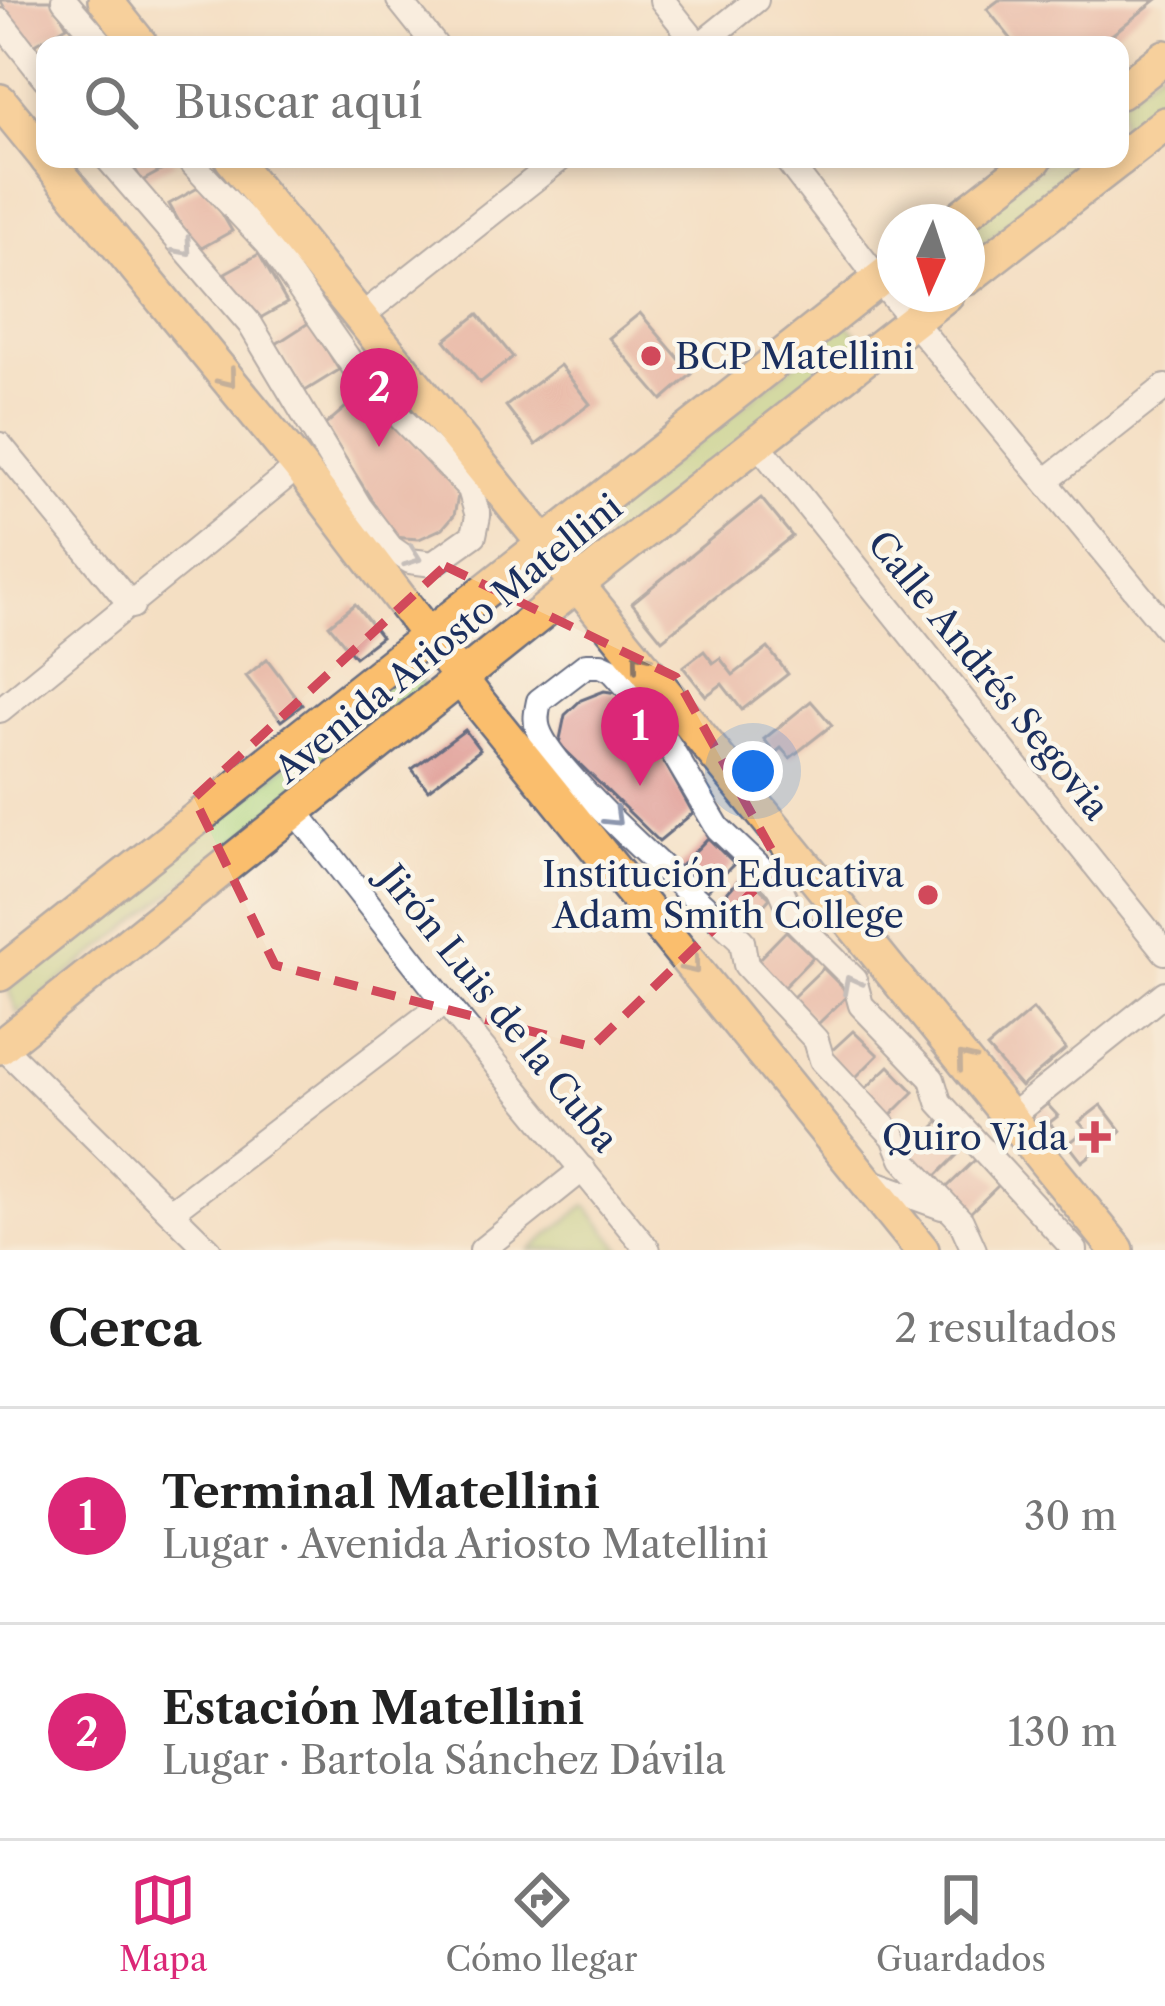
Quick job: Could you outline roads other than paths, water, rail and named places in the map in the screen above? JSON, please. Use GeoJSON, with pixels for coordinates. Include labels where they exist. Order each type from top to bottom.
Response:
{"type":"FeatureCollection","features":[{"type":"Feature","properties":{"kind":"main road"},"geometry":{"type":"LineString","coordinates":[[105,0],[134,36]]}},
{"type":"Feature","properties":{"kind":"main road"},"geometry":{"type":"LineString","coordinates":[[1129,85],[1165,57]]}},
{"type":"Feature","properties":{"kind":"main road"},"geometry":{"type":"LineString","coordinates":[[0,101],[36,146]]}},
{"type":"Feature","properties":{"kind":"main road"},"geometry":{"type":"LineString","coordinates":[[1129,152],[1165,124]]}},
{"type":"Feature","properties":{"kind":"main road"},"geometry":{"type":"LineString","coordinates":[[54,168],[299,466],[460,679],[922,1250]]}},
{"type":"Feature","properties":{"kind":"main road"},"geometry":{"type":"LineString","coordinates":[[239,168],[1117,1250]]}},
{"type":"Feature","properties":{"kind":"main road"},"geometry":{"type":"LineString","coordinates":[[976,204],[1023,168]]}},
{"type":"Feature","properties":{"kind":"main road"},"geometry":{"type":"LineString","coordinates":[[985,264],[1108,168]]}},
{"type":"Feature","properties":{"kind":"main road","name":"Avenida Ariosto Matellini"},"geometry":{"type":"LineString","coordinates":[[0,974],[877,282]]}},
{"type":"Feature","properties":{"kind":"main road","name":"Avenida Ariosto Matellini"},"geometry":{"type":"LineString","coordinates":[[0,1045],[924,312]]}},
{"type":"Feature","properties":{"kind":"street"},"geometry":{"type":"LineString","coordinates":[[64,0],[95,36]]}},
{"type":"Feature","properties":{"kind":"street"},"geometry":{"type":"LineString","coordinates":[[399,0],[428,36]]}},
{"type":"Feature","properties":{"kind":"street"},"geometry":{"type":"LineString","coordinates":[[662,0],[692,36]]}},
{"type":"Feature","properties":{"kind":"street"},"geometry":{"type":"LineString","coordinates":[[710,36],[756,0]]}},
{"type":"Feature","properties":{"kind":"street"},"geometry":{"type":"LineString","coordinates":[[0,21],[36,67]]}},
{"type":"Feature","properties":{"kind":"street"},"geometry":{"type":"LineString","coordinates":[[116,168],[250,324],[359,506],[391,548],[410,561],[433,564],[474,535],[478,516],[470,489],[361,377],[268,244],[196,168]]}},
{"type":"Feature","properties":{"kind":"street"},"geometry":{"type":"LineString","coordinates":[[359,318],[532,168]]}},
{"type":"Feature","properties":{"kind":"street"},"geometry":{"type":"LineString","coordinates":[[794,168],[877,263]]}},
{"type":"Feature","properties":{"kind":"street"},"geometry":{"type":"LineString","coordinates":[[908,312],[1165,626]]}},
{"type":"Feature","properties":{"kind":"street"},"geometry":{"type":"LineString","coordinates":[[1047,480],[1165,387]]}},
{"type":"Feature","properties":{"kind":"street","name":"Calle Andrés Segovia"},"geometry":{"type":"LineString","coordinates":[[757,443],[1165,952]]}},
{"type":"Feature","properties":{"kind":"street"},"geometry":{"type":"LineString","coordinates":[[0,445],[132,606]]}},
{"type":"Feature","properties":{"kind":"street"},"geometry":{"type":"LineString","coordinates":[[0,710],[299,466]]}},
{"type":"Feature","properties":{"kind":"street"},"geometry":{"type":"LineString","coordinates":[[974,1250],[961,1221],[903,1159],[894,1137],[822,1060],[816,1040],[746,965],[742,941],[583,789],[546,744],[537,728],[539,701],[582,667],[595,664],[612,670],[648,710],[718,828],[780,887],[794,919],[854,979],[861,1005],[932,1079],[939,1102],[1064,1244]]}},
{"type":"Feature","properties":{"kind":"street","name":"Jirón Luis de la Cuba"},"geometry":{"type":"LineString","coordinates":[[295,810],[648,1250]]}},
{"type":"Feature","properties":{"kind":"street"},"geometry":{"type":"LineString","coordinates":[[1010,1117],[1165,993]]}},
{"type":"Feature","properties":{"kind":"street"},"geometry":{"type":"LineString","coordinates":[[172,1210],[445,1002]]}},
{"type":"Feature","properties":{"kind":"street"},"geometry":{"type":"LineString","coordinates":[[0,1045],[209,1250]]}},
{"type":"Feature","properties":{"kind":"street"},"geometry":{"type":"LineString","coordinates":[[482,1250],[583,1168]]}},
{"type":"Feature","properties":{"kind":"street"},"geometry":{"type":"LineString","coordinates":[[865,1180],[950,1210]]}},
{"type":"Feature","properties":{"kind":"place","name":"BCP Matellini"},"geometry":{"type":"Point","coordinates":[651,356]}},
{"type":"Feature","properties":{"kind":"place","name":"Estación Matellini"},"geometry":{"type":"Point","coordinates":[379,447]}},
{"type":"Feature","properties":{"kind":"place","name":"Terminal Matellini"},"geometry":{"type":"Point","coordinates":[640,786]}},
{"type":"Feature","properties":{"kind":"place","name":"Institución Educativa Adam Smith College"},"geometry":{"type":"Point","coordinates":[928,895]}},
{"type":"Feature","properties":{"kind":"place","name":"Quiro Vida"},"geometry":{"type":"Point","coordinates":[1095,1137]}}]}
